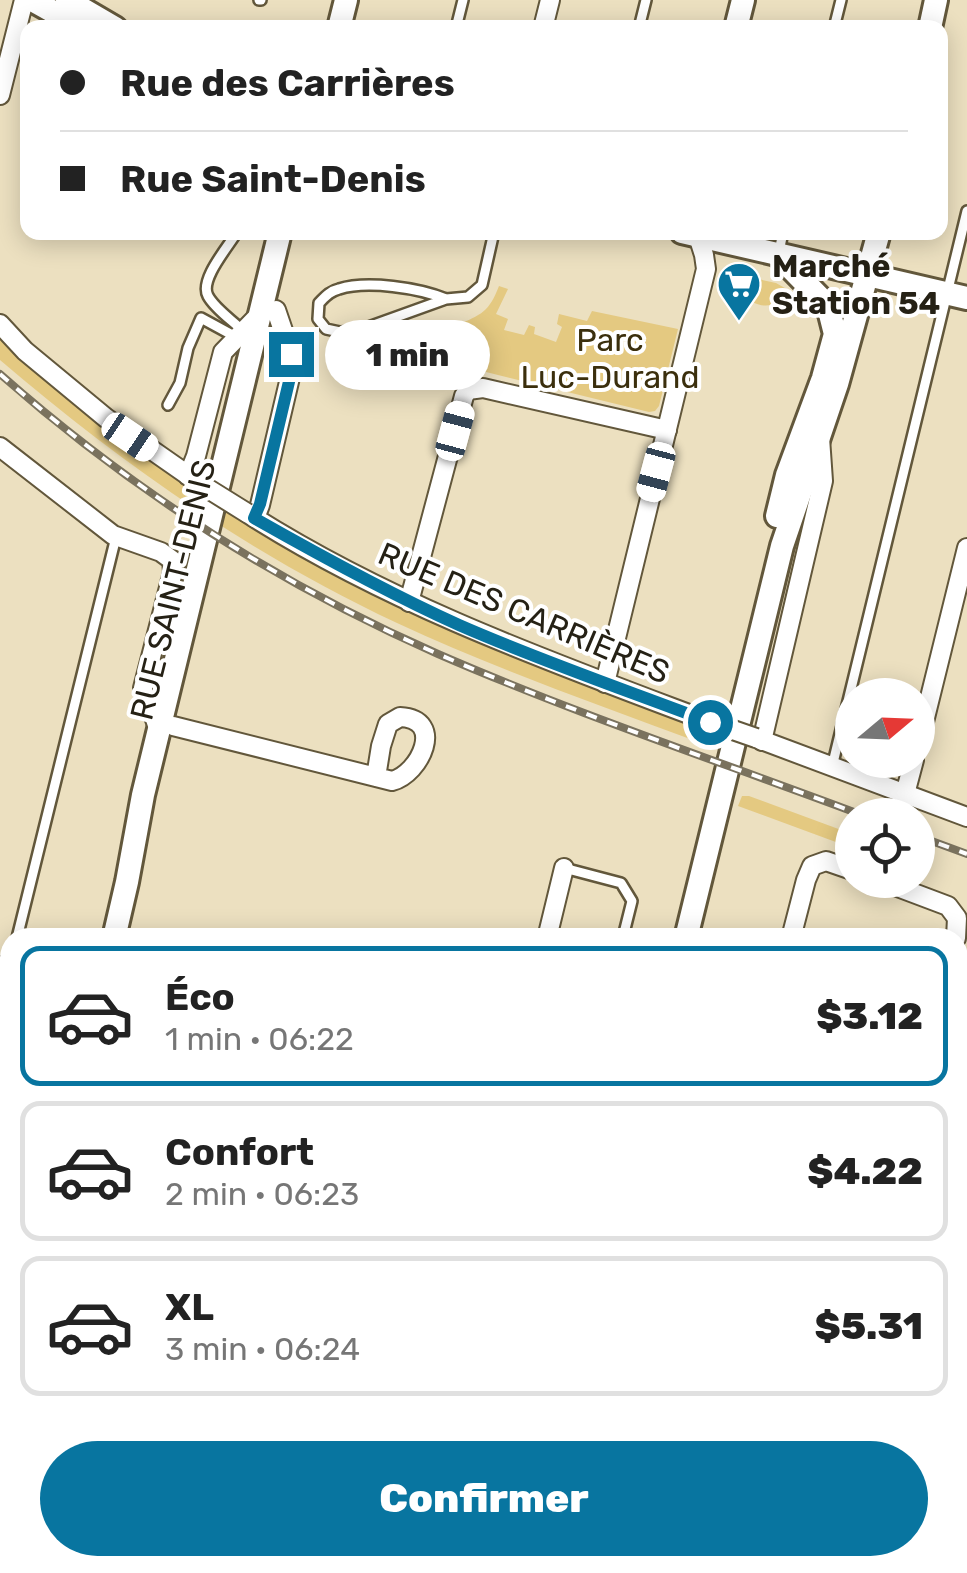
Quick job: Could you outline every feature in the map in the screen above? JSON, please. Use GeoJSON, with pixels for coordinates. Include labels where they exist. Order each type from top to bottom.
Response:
{"type":"FeatureCollection","features":[{"type":"Feature","properties":{"kind":"street"},"geometry":{"type":"LineString","coordinates":[[67,0],[101,20]]}},
{"type":"Feature","properties":{"kind":"street"},"geometry":{"type":"LineString","coordinates":[[25,8],[59,20]]}},
{"type":"Feature","properties":{"kind":"street"},"geometry":{"type":"LineString","coordinates":[[0,95],[20,25]]}},
{"type":"Feature","properties":{"kind":"street","name":"RUE SAINT-DENIS"},"geometry":{"type":"LineString","coordinates":[[116,928],[127,882],[156,798],[166,729],[253,323],[278,240]]}},
{"type":"Feature","properties":{"kind":"street","name":"RUE SAINT-DENIS"},"geometry":{"type":"LineString","coordinates":[[195,480],[196,456],[220,359],[225,348],[253,323],[291,240]]}},
{"type":"Feature","properties":{"kind":"street"},"geometry":{"type":"LineString","coordinates":[[605,682],[706,269],[704,254],[696,240]]}},
{"type":"Feature","properties":{"kind":"street"},"geometry":{"type":"LineString","coordinates":[[745,240],[781,244],[867,274],[957,296]]}},
{"type":"Feature","properties":{"kind":"street"},"geometry":{"type":"LineString","coordinates":[[688,928],[782,546],[848,348],[877,240]]}},
{"type":"Feature","properties":{"kind":"street"},"geometry":{"type":"LineString","coordinates":[[677,928],[778,506],[824,378],[834,334],[824,302],[781,244]]}},
{"type":"Feature","properties":{"kind":"street","name":"RUE SAINT-DENIS"},"geometry":{"type":"LineString","coordinates":[[251,515],[260,504],[292,369],[291,354],[253,323]]}},
{"type":"Feature","properties":{"kind":"street","name":"RUE DES CARRIÈRES"},"geometry":{"type":"LineString","coordinates":[[0,324],[106,418],[195,480],[324,558],[410,602],[502,644],[967,816]]}},
{"type":"Feature","properties":{"kind":"street"},"geometry":{"type":"LineString","coordinates":[[410,602],[464,396],[470,389],[483,388],[666,430]]}},
{"type":"Feature","properties":{"kind":"street"},"geometry":{"type":"LineString","coordinates":[[759,740],[823,481],[820,437]]}},
{"type":"Feature","properties":{"kind":"street"},"geometry":{"type":"LineString","coordinates":[[0,447],[116,537],[161,552],[173,563],[143,688],[158,722],[166,729],[376,777]]}},
{"type":"Feature","properties":{"kind":"street"},"geometry":{"type":"LineString","coordinates":[[935,678],[967,548]]}},
{"type":"Feature","properties":{"kind":"street"},"geometry":{"type":"LineString","coordinates":[[905,794],[909,778]]}},
{"type":"Feature","properties":{"kind":"street"},"geometry":{"type":"LineString","coordinates":[[794,928],[808,874],[817,863],[835,864]]}},
{"type":"Feature","properties":{"kind":"street"},"geometry":{"type":"LineString","coordinates":[[549,928],[564,868]]}},
{"type":"Feature","properties":{"kind":"street"},"geometry":{"type":"LineString","coordinates":[[927,898],[948,906],[956,914],[958,928]]}},
{"type":"Feature","properties":{"kind":"lane"},"geometry":{"type":"LineString","coordinates":[[832,767],[957,296],[967,212]]}},
{"type":"Feature","properties":{"kind":"lane"},"geometry":{"type":"LineString","coordinates":[[232,240],[206,280],[205,290],[209,298],[253,323]]}},
{"type":"Feature","properties":{"kind":"lane"},"geometry":{"type":"LineString","coordinates":[[446,299],[407,287],[342,287],[319,303],[318,319],[326,328],[340,332],[358,330],[446,299],[468,297],[479,290],[492,240]]}},
{"type":"Feature","properties":{"kind":"lane"},"geometry":{"type":"LineString","coordinates":[[168,406],[201,318],[253,323]]}},
{"type":"Feature","properties":{"kind":"lane"},"geometry":{"type":"LineString","coordinates":[[18,928],[116,537]]}},
{"type":"Feature","properties":{"kind":"lane"},"geometry":{"type":"LineString","coordinates":[[564,868],[620,883],[632,900],[625,928]]}},
{"type":"Feature","properties":{"kind":"green space"},"geometry":{"type":"Polygon","coordinates":[[[735,274],[776,283],[792,292],[774,304],[757,304],[742,293],[735,274]]]}},
{"type":"Feature","properties":{"kind":"green space","name":"Parc Luc-Durand"},"geometry":{"type":"Polygon","coordinates":[[[499,286],[508,289],[496,314],[508,319],[504,330],[524,335],[529,325],[535,327],[534,334],[556,342],[562,327],[557,324],[559,314],[587,321],[592,311],[678,329],[659,406],[649,412],[486,372],[443,380],[457,325],[483,312],[499,286]]]}},
{"type":"Feature","properties":{"kind":"green space"},"geometry":{"type":"Polygon","coordinates":[[[0,336],[141,455],[274,539],[421,617],[562,676],[705,729],[701,743],[434,640],[290,568],[190,505],[46,399],[0,360],[0,336]]]}},
{"type":"Feature","properties":{"kind":"green space"},"geometry":{"type":"Polygon","coordinates":[[[742,796],[749,796],[835,828],[835,842],[738,806],[742,796]]]}},
{"type":"Feature","properties":{"kind":"railway"},"geometry":{"type":"LineString","coordinates":[[0,374],[154,495],[264,565],[379,627],[490,676],[835,805]]}},
{"type":"Feature","properties":{"kind":"railway"},"geometry":{"type":"LineString","coordinates":[[935,842],[967,854]]}},
{"type":"Feature","properties":{"kind":"place","name":"Marché Station 54"},"geometry":{"type":"Point","coordinates":[739,322]}},
{"type":"Feature","properties":{"kind":"route"},"geometry":{"type":"LineString","coordinates":[[291,354],[292,369],[254,518],[456,624],[710,722]]}}]}
